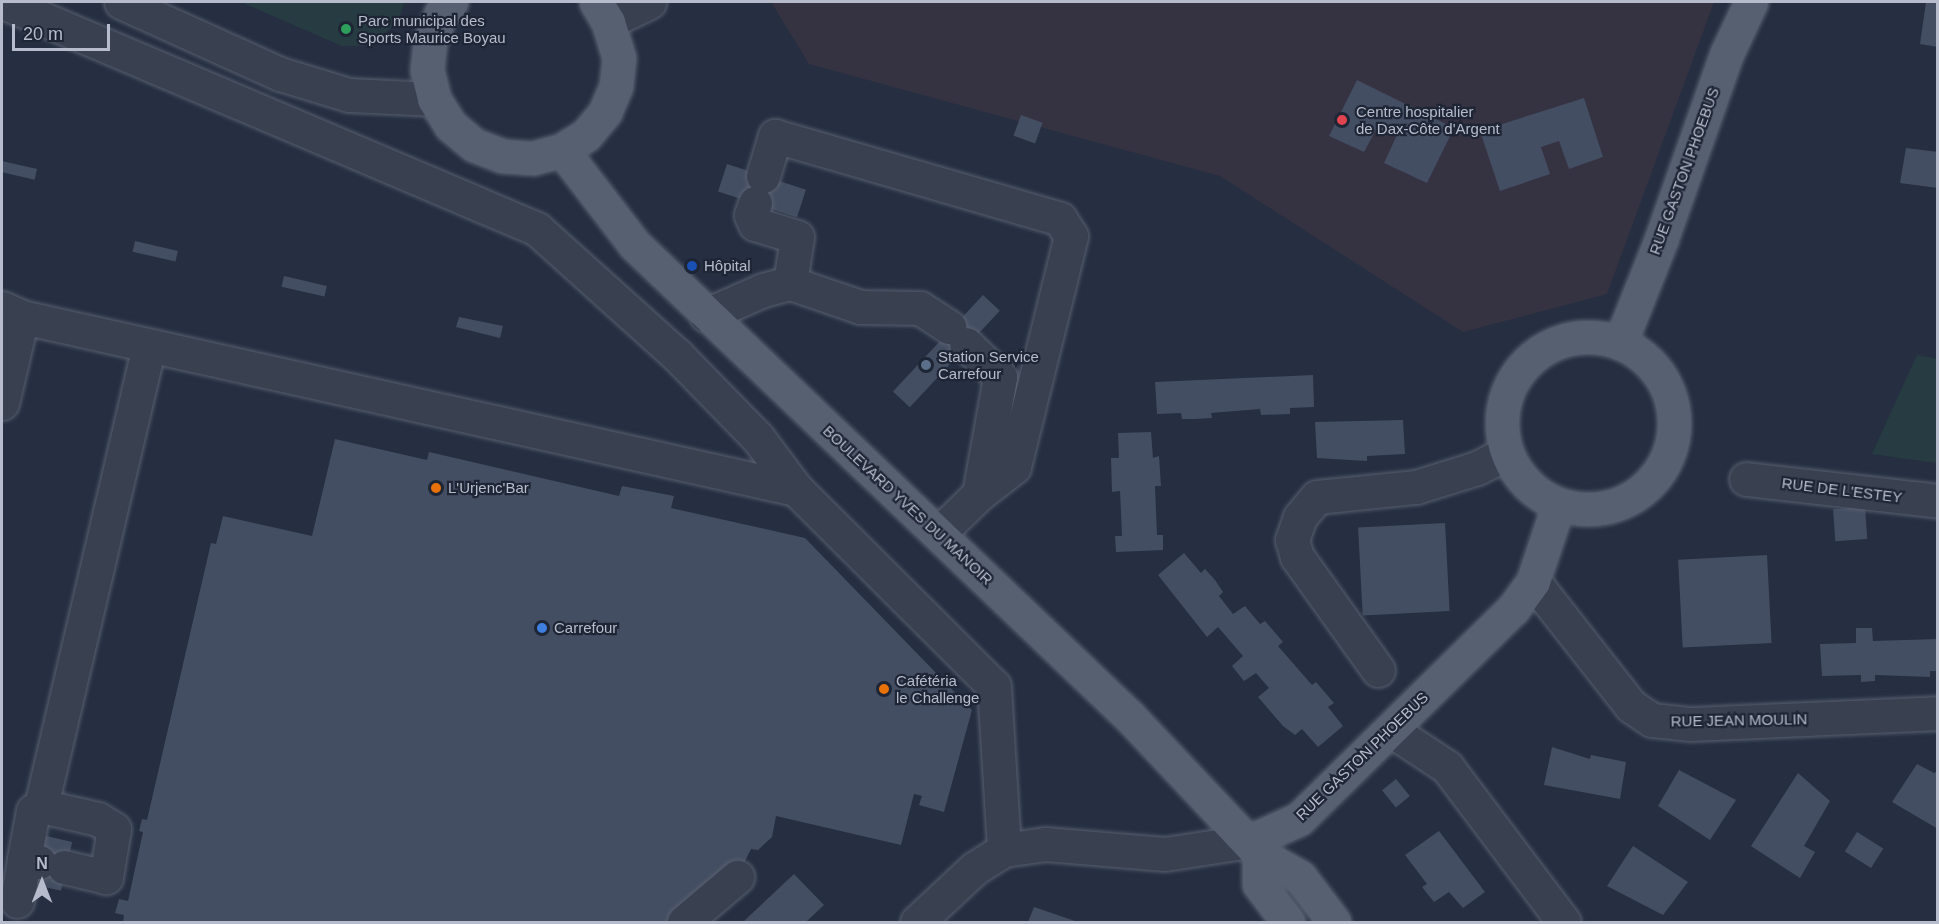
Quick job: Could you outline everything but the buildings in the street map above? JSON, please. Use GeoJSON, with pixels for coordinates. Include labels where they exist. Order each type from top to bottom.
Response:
{"type":"FeatureCollection","features":[{"type":"Feature","properties":{"kind":"main road"},"geometry":{"type":"LineString","coordinates":[[451,2],[441,13],[430,41],[427,70],[434,99],[450,125],[474,145],[502,156],[533,158],[562,150],[586,135],[605,112],[616,86],[618,58],[602,12]]}},
{"type":"Feature","properties":{"kind":"main road","name":"RUE GASTON PHOEBUS"},"geometry":{"type":"LineString","coordinates":[[1620,342],[1661,240],[1727,52],[1751,2]]}},
{"type":"Feature","properties":{"kind":"main road","name":"BOULEVARD YVES DU MANOIR"},"geometry":{"type":"LineString","coordinates":[[562,150],[634,245],[1136,723],[1255,848],[1300,877],[1334,922]]}},
{"type":"Feature","properties":{"kind":"main road"},"geometry":{"type":"LineString","coordinates":[[1594,337],[1620,342],[1646,358],[1664,381],[1674,410],[1674,440],[1667,458],[1644,490],[1617,506],[1587,510],[1558,506],[1536,493],[1518,475],[1506,453],[1502,410],[1508,388],[1522,366],[1543,349],[1568,339],[1594,337]]}},
{"type":"Feature","properties":{"kind":"main road","name":"RUE GASTON PHOEBUS"},"geometry":{"type":"LineString","coordinates":[[1255,848],[1299,819],[1513,609],[1533,581],[1558,506]]}},
{"type":"Feature","properties":{"kind":"main road"},"geometry":{"type":"LineString","coordinates":[[1255,848],[1258,884],[1288,922]]}},
{"type":"Feature","properties":{"kind":"street"},"geometry":{"type":"LineString","coordinates":[[3,2],[537,229],[676,354],[758,438],[796,489],[994,686],[1004,850]]}},
{"type":"Feature","properties":{"kind":"street"},"geometry":{"type":"LineString","coordinates":[[121,2],[280,74],[349,95],[434,99]]}},
{"type":"Feature","properties":{"kind":"street"},"geometry":{"type":"LineString","coordinates":[[602,12],[649,2]]}},
{"type":"Feature","properties":{"kind":"street"},"geometry":{"type":"LineString","coordinates":[[790,283],[797,237],[755,224],[751,215],[775,136],[1060,219],[1071,236],[1014,467],[979,494],[939,533]]}},
{"type":"Feature","properties":{"kind":"street"},"geometry":{"type":"LineString","coordinates":[[706,315],[763,290],[790,283],[860,307],[920,308],[958,336],[1000,377],[979,494]]}},
{"type":"Feature","properties":{"kind":"street"},"geometry":{"type":"LineString","coordinates":[[2,403],[12,312],[149,345],[796,489]]}},
{"type":"Feature","properties":{"kind":"street"},"geometry":{"type":"LineString","coordinates":[[17,901],[42,863],[33,811],[41,806],[149,345]]}},
{"type":"Feature","properties":{"kind":"street"},"geometry":{"type":"LineString","coordinates":[[1378,670],[1297,557],[1292,540],[1300,517],[1317,497],[1416,487],[1477,468],[1506,453]]}},
{"type":"Feature","properties":{"kind":"street","name":"RUE DE L'ESTEY"},"geometry":{"type":"LineString","coordinates":[[1746,478],[1938,501]]}},
{"type":"Feature","properties":{"kind":"street","name":"RUE JEAN MOULIN"},"geometry":{"type":"LineString","coordinates":[[1533,581],[1631,706],[1652,720],[1690,724],[1938,713]]}},
{"type":"Feature","properties":{"kind":"street"},"geometry":{"type":"LineString","coordinates":[[1391,730],[1447,767],[1492,830],[1564,922]]}},
{"type":"Feature","properties":{"kind":"street"},"geometry":{"type":"LineString","coordinates":[[41,806],[98,819],[114,829],[106,877],[42,863]]}},
{"type":"Feature","properties":{"kind":"street","name":"RUE GASTON PHOEBUS"},"geometry":{"type":"LineString","coordinates":[[917,922],[975,868],[1004,850],[1045,844],[1165,854],[1255,848]]}},
{"type":"Feature","properties":{"kind":"street"},"geometry":{"type":"LineString","coordinates":[[684,922],[737,877]]}},
{"type":"Feature","properties":{"kind":"shaded area","name":"Centre hospitalier de Dax-Côte d'Argent"},"geometry":{"type":"Polygon","coordinates":[[[771,2],[1714,2],[1607,294],[1463,332],[1220,176],[809,64],[771,2]]]}},
{"type":"Feature","properties":{"kind":"green space","name":"Parc municipal des Sports Maurice Boyau"},"geometry":{"type":"Polygon","coordinates":[[[241,2],[404,2],[399,19],[380,38],[363,46],[342,46],[241,2]]]}},
{"type":"Feature","properties":{"kind":"green space"},"geometry":{"type":"Polygon","coordinates":[[[1917,355],[1937,359],[1937,463],[1872,454],[1917,355]]]}},
{"type":"Feature","properties":{"kind":"place","name":"Parc municipal des Sports Maurice Boyau"},"geometry":{"type":"Point","coordinates":[346,29]}},
{"type":"Feature","properties":{"kind":"place","name":"Centre hospitalier de Dax-Côte d'Argent"},"geometry":{"type":"Point","coordinates":[1342,120]}},
{"type":"Feature","properties":{"kind":"place","name":"Hôpital"},"geometry":{"type":"Point","coordinates":[692,266]}},
{"type":"Feature","properties":{"kind":"place","name":"Station Service Carrefour"},"geometry":{"type":"Point","coordinates":[926,365]}},
{"type":"Feature","properties":{"kind":"place","name":"L'Urjenc'Bar"},"geometry":{"type":"Point","coordinates":[436,488]}},
{"type":"Feature","properties":{"kind":"place","name":"Carrefour"},"geometry":{"type":"Point","coordinates":[542,628]}},
{"type":"Feature","properties":{"kind":"place","name":"Cafétéria le Challenge"},"geometry":{"type":"Point","coordinates":[884,689]}}]}
